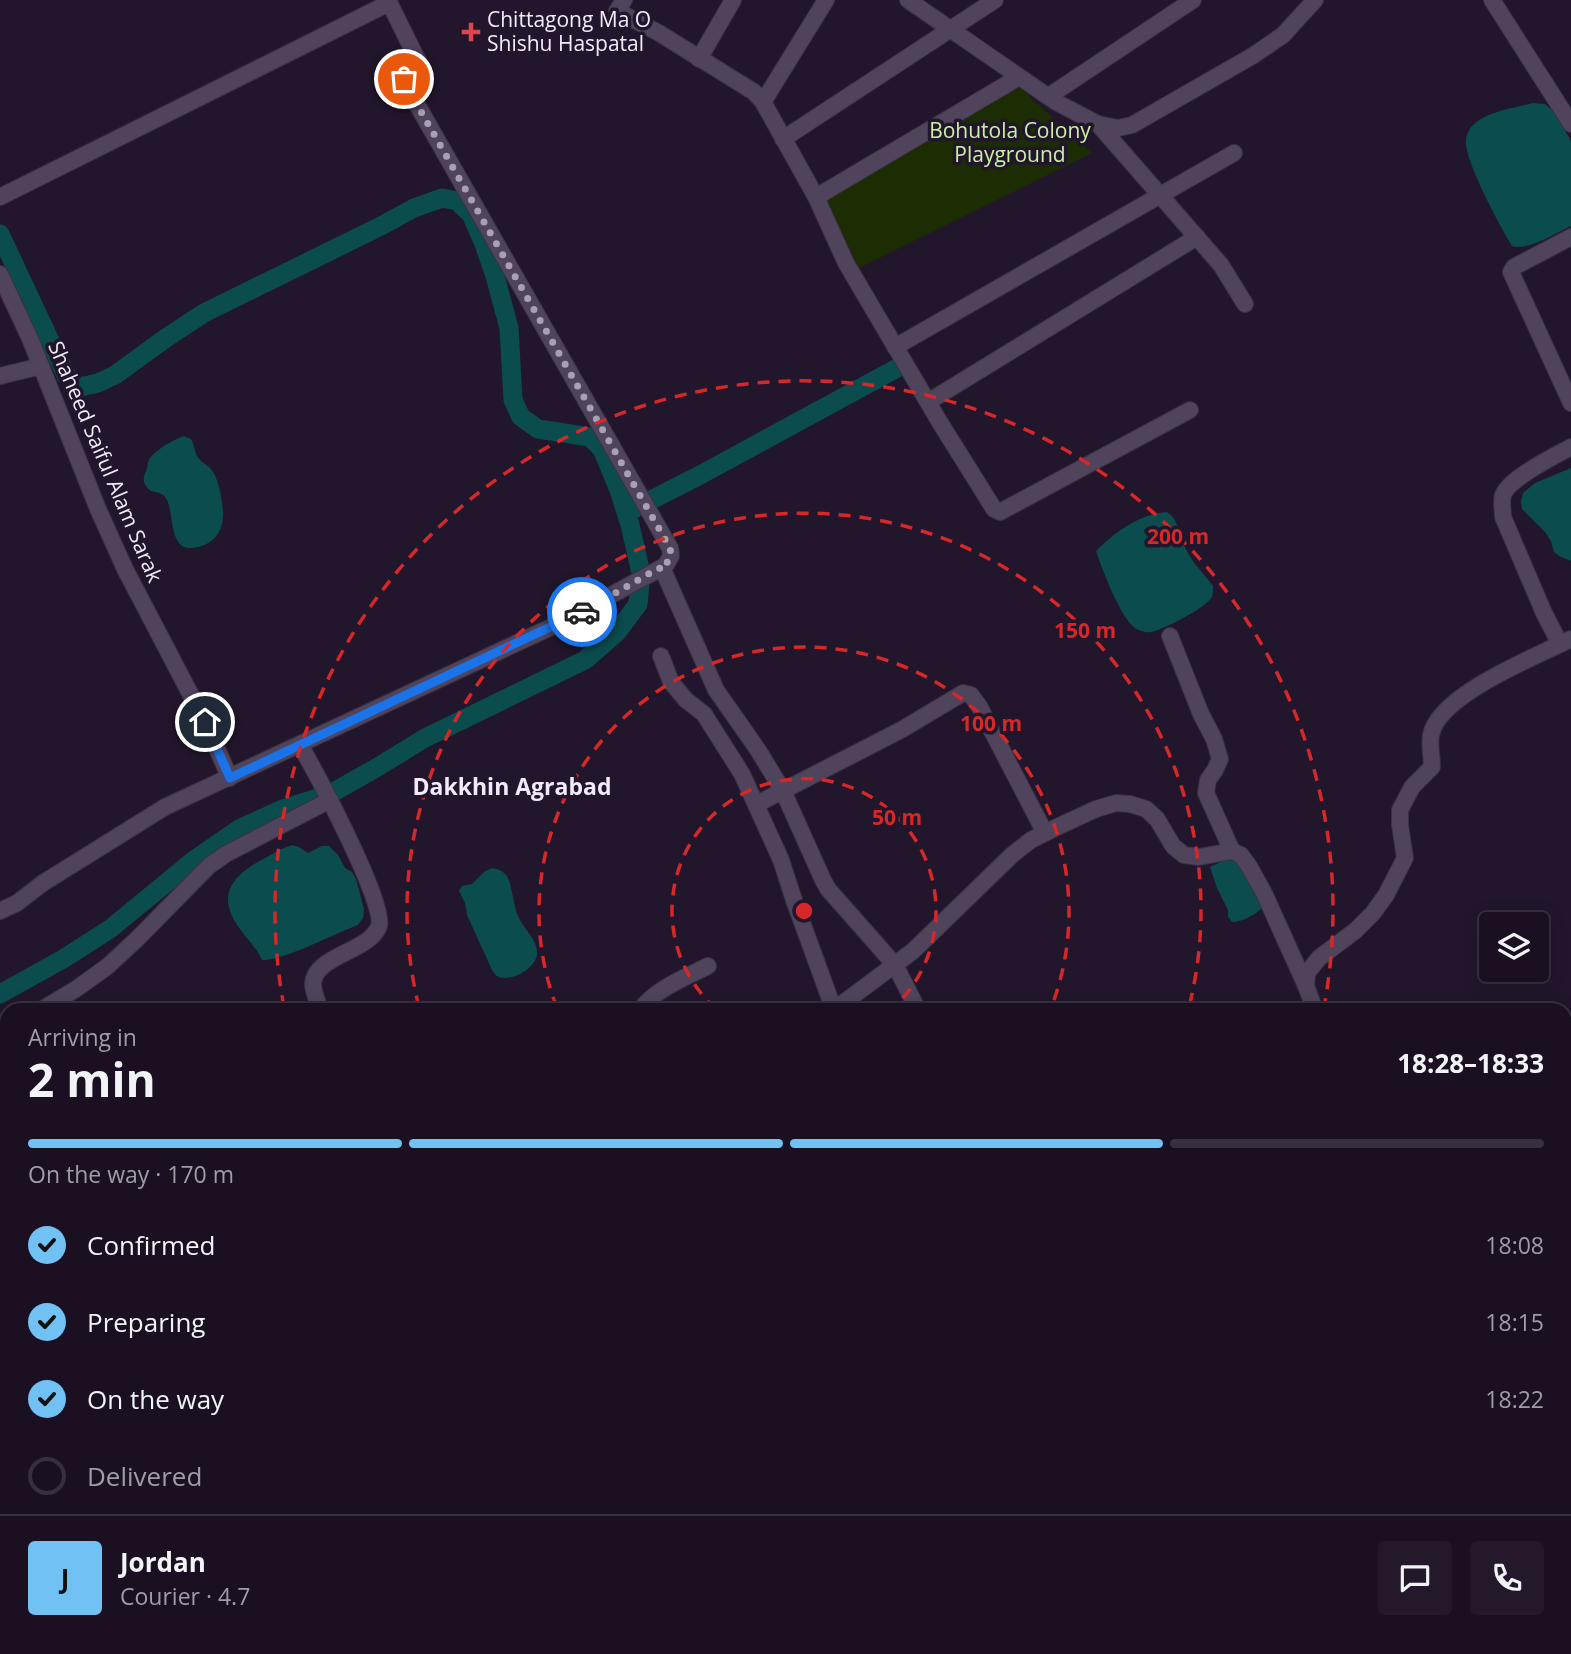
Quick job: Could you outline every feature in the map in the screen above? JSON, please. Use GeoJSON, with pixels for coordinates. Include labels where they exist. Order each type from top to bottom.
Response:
{"type":"FeatureCollection","features":[{"type":"Feature","properties":{"kind":"street"},"geometry":{"type":"LineString","coordinates":[[624,0],[617,11],[659,33],[754,92],[763,102],[816,197],[846,263],[994,509],[1000,512],[1190,410]]}},
{"type":"Feature","properties":{"kind":"street"},"geometry":{"type":"LineString","coordinates":[[699,59],[733,0]]}},
{"type":"Feature","properties":{"kind":"street"},"geometry":{"type":"LineString","coordinates":[[763,102],[826,0]]}},
{"type":"Feature","properties":{"kind":"street"},"geometry":{"type":"LineString","coordinates":[[783,139],[995,0]]}},
{"type":"Feature","properties":{"kind":"street"},"geometry":{"type":"LineString","coordinates":[[1049,96],[1194,0]]}},
{"type":"Feature","properties":{"kind":"street"},"geometry":{"type":"LineString","coordinates":[[914,2],[1056,102],[1098,124],[1118,128],[1132,125],[1154,113],[1264,48],[1283,34],[1315,0]]}},
{"type":"Feature","properties":{"kind":"street"},"geometry":{"type":"LineString","coordinates":[[1492,0],[1571,124]]}},
{"type":"Feature","properties":{"kind":"street"},"geometry":{"type":"LineString","coordinates":[[0,197],[388,1],[418,61],[404,70],[404,79],[415,101],[670,548],[671,555],[660,570],[550,628],[303,750],[196,792],[141,821],[0,911]]}},
{"type":"Feature","properties":{"kind":"street"},"geometry":{"type":"LineString","coordinates":[[816,197],[1019,77]]}},
{"type":"Feature","properties":{"kind":"street"},"geometry":{"type":"LineString","coordinates":[[1098,124],[1221,265],[1245,304]]}},
{"type":"Feature","properties":{"kind":"street"},"geometry":{"type":"LineString","coordinates":[[895,347],[1234,153]]}},
{"type":"Feature","properties":{"kind":"street"},"geometry":{"type":"LineString","coordinates":[[928,402],[1197,237]]}},
{"type":"Feature","properties":{"kind":"street"},"geometry":{"type":"LineString","coordinates":[[1571,237],[1514,267],[1511,272],[1571,403]]}},
{"type":"Feature","properties":{"kind":"street","name":"Shaheed Saiful Alam Sarak"},"geometry":{"type":"LineString","coordinates":[[0,274],[125,569],[205,722],[230,778]]}},
{"type":"Feature","properties":{"kind":"street"},"geometry":{"type":"LineString","coordinates":[[0,376],[41,366]]}},
{"type":"Feature","properties":{"kind":"street"},"geometry":{"type":"LineString","coordinates":[[1306,986],[1307,973],[1318,958],[1355,931],[1373,913],[1398,873],[1405,858],[1400,810],[1412,787],[1432,767],[1431,736],[1436,722],[1448,707],[1471,690],[1565,642],[1540,604],[1503,517],[1502,501],[1504,492],[1525,474],[1571,447]]}},
{"type":"Feature","properties":{"kind":"street"},"geometry":{"type":"LineString","coordinates":[[660,570],[720,698],[783,790],[828,889],[895,965],[914,1003]]}},
{"type":"Feature","properties":{"kind":"street"},"geometry":{"type":"LineString","coordinates":[[1170,636],[1220,759],[1208,780],[1206,793],[1232,851]]}},
{"type":"Feature","properties":{"kind":"street"},"geometry":{"type":"LineString","coordinates":[[661,656],[671,682],[686,700],[704,714],[742,774],[757,804],[781,860],[831,1003]]}},
{"type":"Feature","properties":{"kind":"street"},"geometry":{"type":"LineString","coordinates":[[757,804],[901,730],[963,693],[971,695],[979,706],[1045,833]]}},
{"type":"Feature","properties":{"kind":"street"},"geometry":{"type":"LineString","coordinates":[[303,750],[330,798],[378,907],[380,924],[373,936],[321,967],[313,981],[318,1003]]}},
{"type":"Feature","properties":{"kind":"street"},"geometry":{"type":"LineString","coordinates":[[53,1003],[108,965],[209,866],[226,854],[330,798]]}},
{"type":"Feature","properties":{"kind":"street"},"geometry":{"type":"LineString","coordinates":[[843,1003],[913,951],[1012,855],[1031,841],[1096,809],[1116,803],[1146,809],[1157,820],[1173,846],[1184,855],[1199,857],[1232,851],[1241,855],[1264,893],[1312,1003]]}},
{"type":"Feature","properties":{"kind":"street"},"geometry":{"type":"LineString","coordinates":[[645,1003],[679,980],[708,966]]}},
{"type":"Feature","properties":{"kind":"green space","name":"Bohutola Colony Playground"},"geometry":{"type":"Polygon","coordinates":[[[1018,86],[1092,153],[859,268],[826,199],[1018,86]]]}},
{"type":"Feature","properties":{"kind":"shaded area"},"geometry":{"type":"Polygon","coordinates":[[[1533,103],[1545,104],[1555,113],[1571,141],[1571,226],[1542,240],[1519,247],[1512,246],[1484,194],[1471,163],[1466,139],[1471,127],[1485,117],[1533,103]]]}},
{"type":"Feature","properties":{"kind":"shaded area"},"geometry":{"type":"Polygon","coordinates":[[[184,436],[191,439],[197,457],[214,473],[220,489],[223,511],[222,524],[214,539],[192,548],[184,547],[178,542],[165,496],[148,489],[144,480],[151,457],[184,436]]]}},
{"type":"Feature","properties":{"kind":"shaded area"},"geometry":{"type":"Polygon","coordinates":[[[1571,468],[1571,561],[1554,552],[1545,532],[1522,509],[1521,501],[1523,493],[1535,483],[1571,468]]]}},
{"type":"Feature","properties":{"kind":"shaded area"},"geometry":{"type":"Polygon","coordinates":[[[1167,512],[1175,521],[1188,553],[1213,586],[1212,596],[1184,618],[1157,630],[1145,632],[1135,628],[1123,614],[1096,551],[1111,537],[1137,520],[1167,512]]]}},
{"type":"Feature","properties":{"kind":"shaded area"},"geometry":{"type":"Polygon","coordinates":[[[292,845],[308,853],[322,846],[329,846],[338,855],[345,868],[352,872],[356,879],[364,909],[363,918],[358,925],[304,948],[270,960],[262,960],[229,909],[230,889],[234,881],[249,868],[292,845]]]}},
{"type":"Feature","properties":{"kind":"shaded area"},"geometry":{"type":"Polygon","coordinates":[[[1229,858],[1236,859],[1263,903],[1262,908],[1252,916],[1232,922],[1210,867],[1229,858]]]}},
{"type":"Feature","properties":{"kind":"shaded area"},"geometry":{"type":"Polygon","coordinates":[[[492,868],[503,872],[508,878],[518,916],[537,949],[536,959],[528,969],[516,976],[504,978],[492,970],[459,891],[462,886],[472,884],[492,868]]]}},
{"type":"Feature","properties":{"kind":"waterway"},"geometry":{"type":"LineString","coordinates":[[0,234],[66,375],[80,387],[115,375],[204,313],[414,208],[442,198],[457,201],[471,214],[495,276],[509,328],[513,400],[521,417],[538,429],[590,437],[602,449],[619,490],[641,573],[638,604],[617,632],[585,660],[425,738],[330,794],[283,809],[239,829],[194,860],[110,929],[0,994]]}},
{"type":"Feature","properties":{"kind":"waterway"},"geometry":{"type":"LineString","coordinates":[[630,511],[899,367]]}},
{"type":"Feature","properties":{"kind":"way so far"},"geometry":{"type":"LineString","coordinates":[[404,79],[670,548],[671,555],[663,570],[659,568],[582,612]]}},
{"type":"Feature","properties":{"kind":"place","name":"Chittagong Ma O Shishu Haspatal"},"geometry":{"type":"Point","coordinates":[471,32]}},
{"type":"Feature","properties":{"kind":"district","name":"Dakkhin Agrabad"},"geometry":{"type":"Point","coordinates":[512,787]}},
{"type":"Feature","properties":{"kind":"route"},"geometry":{"type":"LineString","coordinates":[[205,722],[230,778],[582,612]]}}]}
